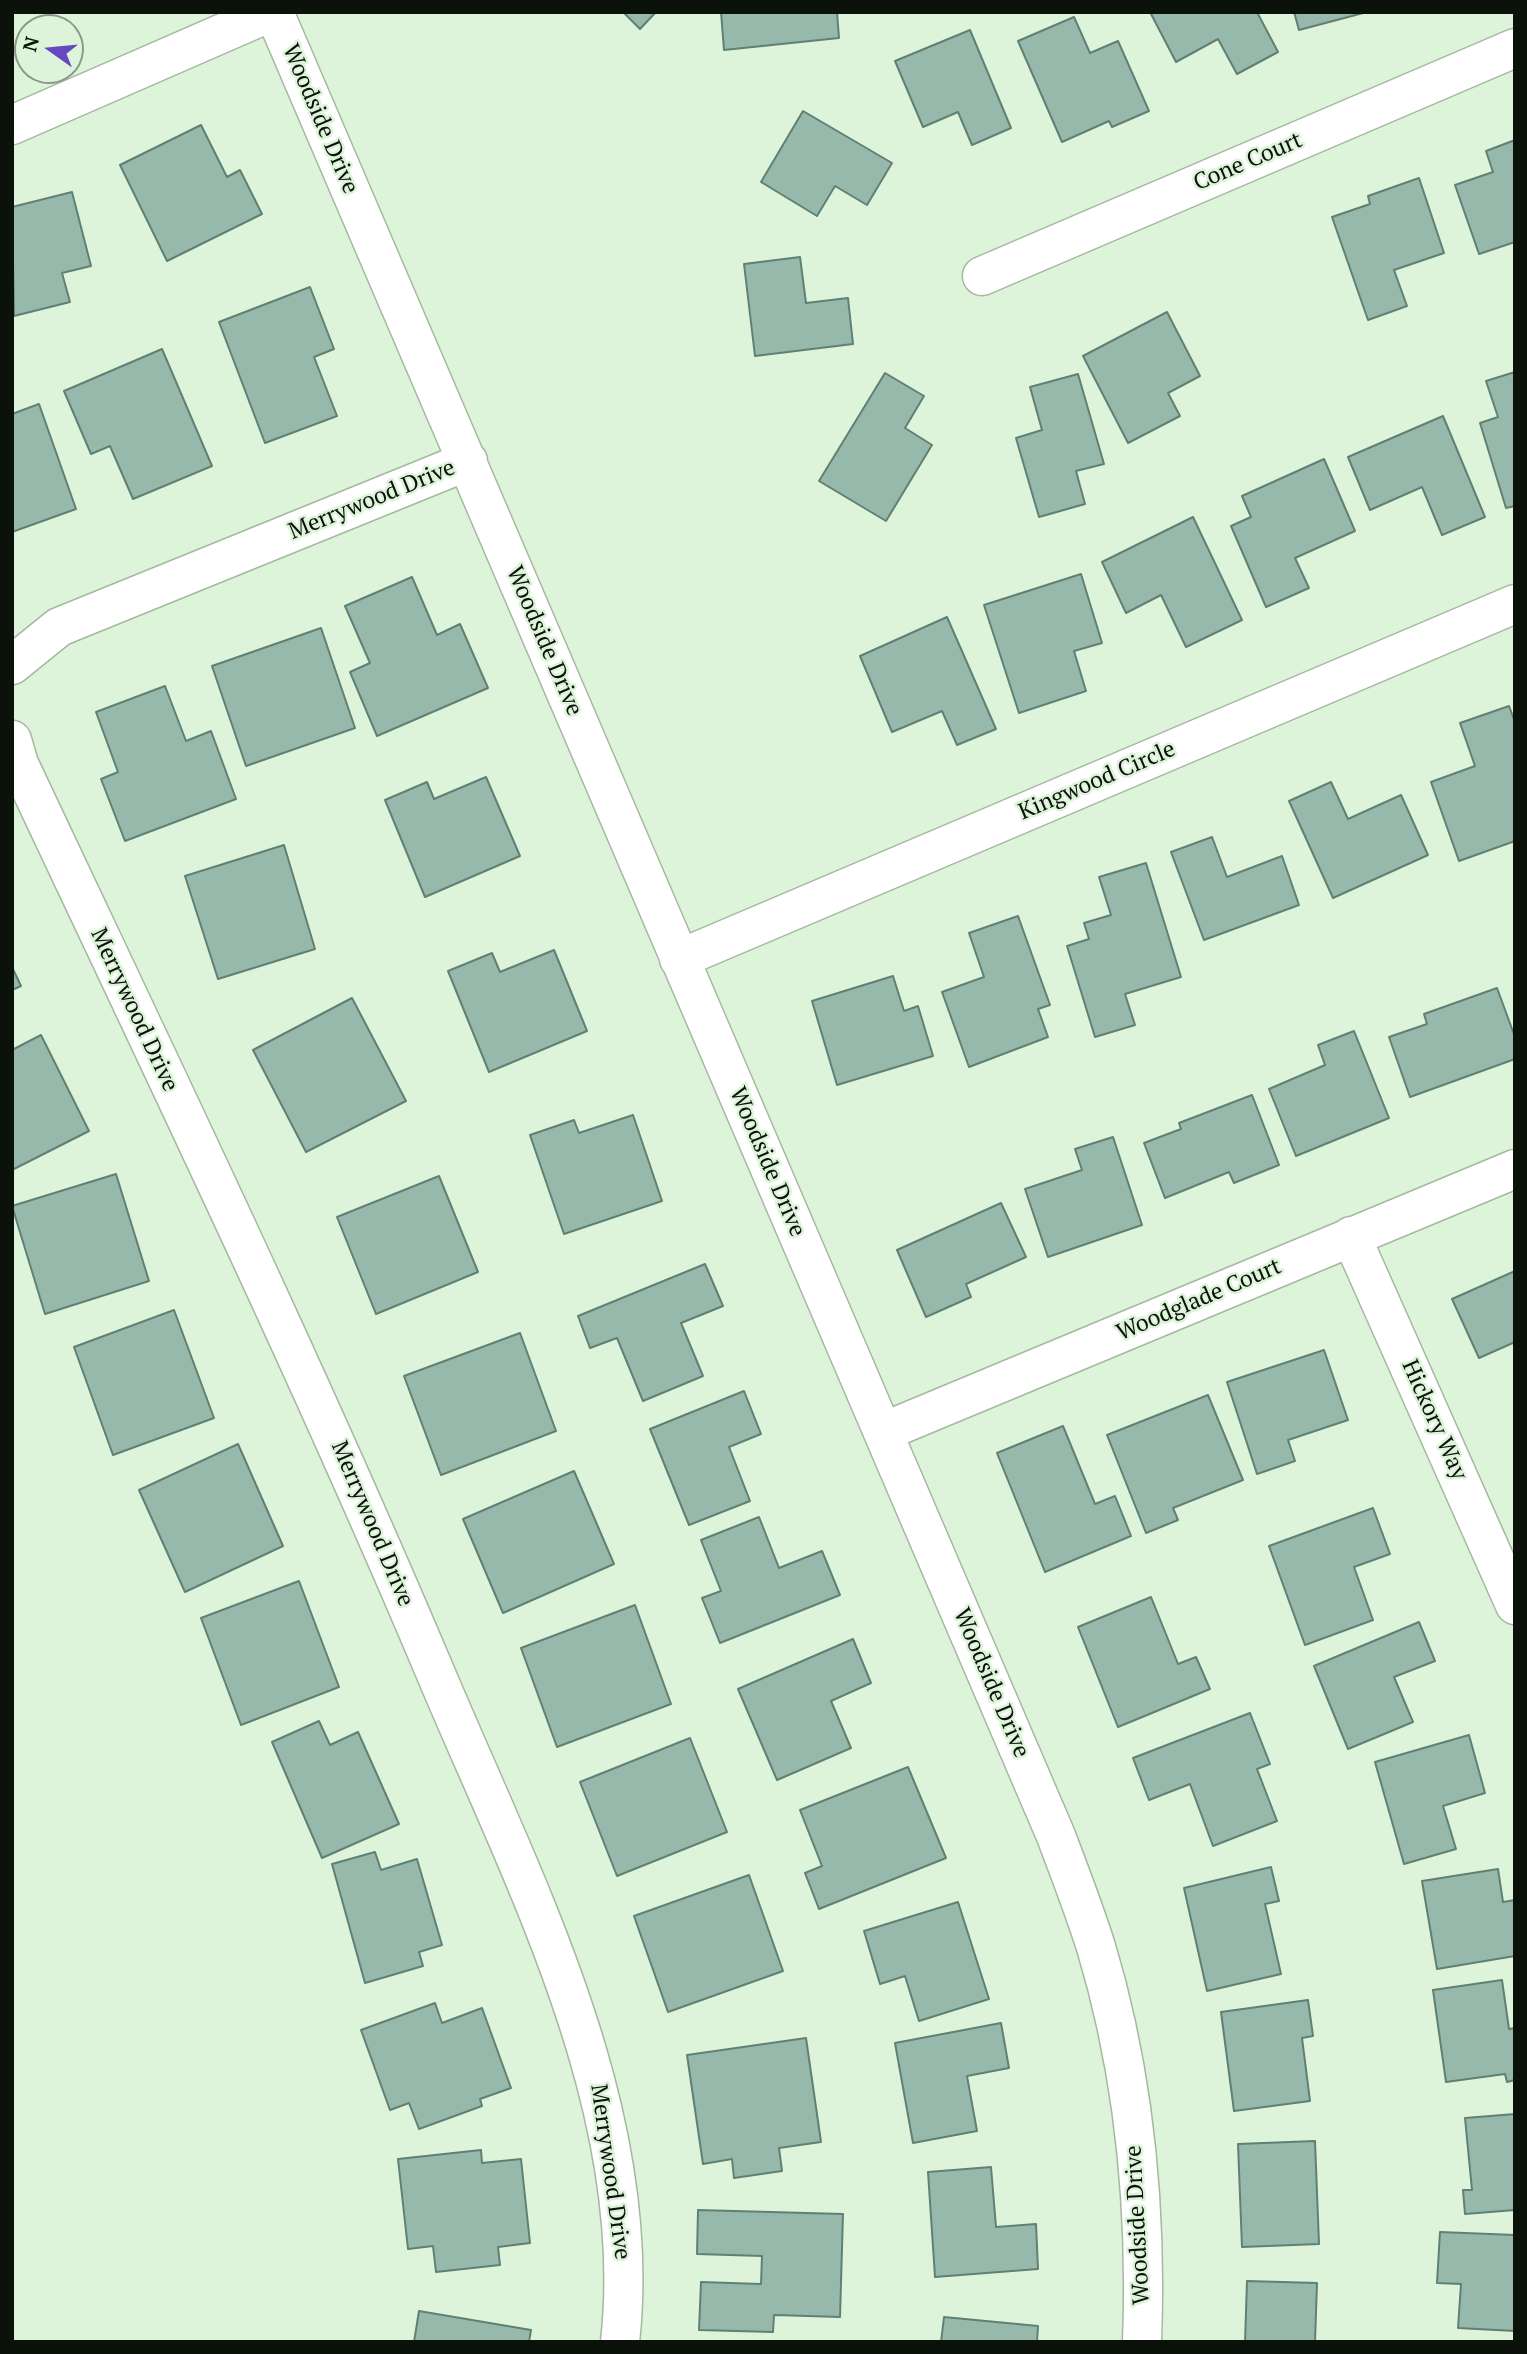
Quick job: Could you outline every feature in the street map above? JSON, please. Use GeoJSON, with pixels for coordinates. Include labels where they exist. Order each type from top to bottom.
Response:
{"type":"FeatureCollection","features":[{"type":"Feature","properties":{"kind":"street"},"geometry":{"type":"LineString","coordinates":[[12,125],[272,12]]}},
{"type":"Feature","properties":{"kind":"street","name":"Woodside Drive"},"geometry":{"type":"LineString","coordinates":[[272,12],[468,461],[1056,1836],[1096,1948],[1124,2067],[1138,2169],[1145,2273],[1142,2342]]}},
{"type":"Feature","properties":{"kind":"street","name":"Cone Court"},"geometry":{"type":"LineString","coordinates":[[982,276],[1515,48]]}},
{"type":"Feature","properties":{"kind":"street","name":"Merrywood Drive"},"geometry":{"type":"LineString","coordinates":[[12,665],[59,627],[468,461]]}},
{"type":"Feature","properties":{"kind":"street","name":"Kingwood Circle"},"geometry":{"type":"LineString","coordinates":[[679,959],[1515,604]]}},
{"type":"Feature","properties":{"kind":"street","name":"Merrywood Drive"},"geometry":{"type":"LineString","coordinates":[[12,740],[24,776],[347,1464],[543,1927],[596,2076],[616,2181],[626,2289],[620,2342]]}},
{"type":"Feature","properties":{"kind":"street","name":"Woodglade Court"},"geometry":{"type":"LineString","coordinates":[[883,1432],[1515,1169]]}},
{"type":"Feature","properties":{"kind":"street","name":"Hickory Way"},"geometry":{"type":"LineString","coordinates":[[1351,1236],[1515,1605]]}},
{"type":"Feature","properties":{"kind":"building"},"geometry":{"type":"Polygon","coordinates":[[[623,12],[656,12],[640,29],[623,12]]]}},
{"type":"Feature","properties":{"kind":"building"},"geometry":{"type":"Polygon","coordinates":[[[721,12],[837,12],[839,38],[724,50],[721,12]]]}},
{"type":"Feature","properties":{"kind":"building"},"geometry":{"type":"Polygon","coordinates":[[[1150,12],[1257,12],[1278,52],[1237,74],[1218,39],[1176,62],[1150,12]]]}},
{"type":"Feature","properties":{"kind":"building"},"geometry":{"type":"Polygon","coordinates":[[[1294,12],[1367,12],[1299,30],[1294,12]]]}},
{"type":"Feature","properties":{"kind":"building"},"geometry":{"type":"Polygon","coordinates":[[[1074,17],[1090,53],[1118,41],[1149,111],[1112,127],[1109,121],[1062,142],[1018,41],[1074,17]]]}},
{"type":"Feature","properties":{"kind":"building"},"geometry":{"type":"Polygon","coordinates":[[[970,30],[1011,128],[972,145],[958,112],[923,127],[895,61],[970,30]]]}},
{"type":"Feature","properties":{"kind":"building"},"geometry":{"type":"Polygon","coordinates":[[[803,111],[892,163],[867,205],[835,186],[817,216],[761,182],[803,111]]]}},
{"type":"Feature","properties":{"kind":"building"},"geometry":{"type":"Polygon","coordinates":[[[201,125],[227,177],[240,170],[262,214],[167,261],[120,165],[201,125]]]}},
{"type":"Feature","properties":{"kind":"building"},"geometry":{"type":"Polygon","coordinates":[[[1515,140],[1515,242],[1479,254],[1455,185],[1493,172],[1486,151],[1515,140]]]}},
{"type":"Feature","properties":{"kind":"building"},"geometry":{"type":"Polygon","coordinates":[[[1419,178],[1444,253],[1394,270],[1407,306],[1368,320],[1332,217],[1370,204],[1368,196],[1419,178]]]}},
{"type":"Feature","properties":{"kind":"building"},"geometry":{"type":"Polygon","coordinates":[[[72,192],[91,266],[62,273],[70,302],[14,316],[12,207],[72,192]]]}},
{"type":"Feature","properties":{"kind":"building"},"geometry":{"type":"Polygon","coordinates":[[[800,257],[806,303],[848,298],[853,344],[755,356],[744,264],[800,257]]]}},
{"type":"Feature","properties":{"kind":"building"},"geometry":{"type":"Polygon","coordinates":[[[310,287],[334,349],[314,357],[337,416],[265,443],[219,322],[310,287]]]}},
{"type":"Feature","properties":{"kind":"building"},"geometry":{"type":"Polygon","coordinates":[[[1167,312],[1200,376],[1168,393],[1180,416],[1128,443],[1083,356],[1167,312]]]}},
{"type":"Feature","properties":{"kind":"building"},"geometry":{"type":"Polygon","coordinates":[[[162,349],[212,466],[133,499],[110,446],[91,454],[64,391],[162,349]]]}},
{"type":"Feature","properties":{"kind":"building"},"geometry":{"type":"Polygon","coordinates":[[[1515,372],[1515,506],[1506,508],[1480,423],[1498,417],[1486,381],[1515,372]]]}},
{"type":"Feature","properties":{"kind":"building"},"geometry":{"type":"Polygon","coordinates":[[[885,373],[924,396],[905,428],[932,445],[886,521],[819,481],[885,373]]]}},
{"type":"Feature","properties":{"kind":"building"},"geometry":{"type":"Polygon","coordinates":[[[1078,374],[1104,464],[1076,471],[1085,504],[1039,517],[1016,438],[1042,430],[1030,387],[1078,374]]]}},
{"type":"Feature","properties":{"kind":"building"},"geometry":{"type":"Polygon","coordinates":[[[39,404],[76,509],[12,532],[12,414],[39,404]]]}},
{"type":"Feature","properties":{"kind":"building"},"geometry":{"type":"Polygon","coordinates":[[[1443,416],[1485,517],[1442,535],[1422,487],[1370,510],[1348,457],[1443,416]]]}},
{"type":"Feature","properties":{"kind":"building"},"geometry":{"type":"Polygon","coordinates":[[[1324,459],[1355,531],[1295,558],[1309,588],[1266,607],[1231,526],[1251,517],[1242,496],[1324,459]]]}},
{"type":"Feature","properties":{"kind":"building"},"geometry":{"type":"Polygon","coordinates":[[[1193,517],[1242,620],[1186,647],[1161,595],[1126,613],[1102,562],[1193,517]]]}},
{"type":"Feature","properties":{"kind":"building"},"geometry":{"type":"Polygon","coordinates":[[[1081,574],[1102,643],[1074,651],[1086,691],[1019,713],[984,605],[1081,574]]]}},
{"type":"Feature","properties":{"kind":"building"},"geometry":{"type":"Polygon","coordinates":[[[412,577],[437,635],[460,624],[488,688],[377,736],[350,672],[370,663],[345,606],[412,577]]]}},
{"type":"Feature","properties":{"kind":"building"},"geometry":{"type":"Polygon","coordinates":[[[947,617],[996,729],[957,745],[942,711],[892,732],[860,656],[947,617]]]}},
{"type":"Feature","properties":{"kind":"building"},"geometry":{"type":"Polygon","coordinates":[[[321,628],[355,728],[246,766],[212,666],[321,628]]]}},
{"type":"Feature","properties":{"kind":"building"},"geometry":{"type":"Polygon","coordinates":[[[165,686],[186,741],[211,731],[236,799],[125,841],[101,779],[118,772],[96,712],[165,686]]]}},
{"type":"Feature","properties":{"kind":"building"},"geometry":{"type":"Polygon","coordinates":[[[1509,706],[1515,722],[1515,841],[1459,861],[1431,782],[1475,766],[1460,723],[1509,706]]]}},
{"type":"Feature","properties":{"kind":"building"},"geometry":{"type":"Polygon","coordinates":[[[486,777],[520,856],[425,897],[385,800],[427,782],[434,799],[486,777]]]}},
{"type":"Feature","properties":{"kind":"building"},"geometry":{"type":"Polygon","coordinates":[[[1331,782],[1348,819],[1401,795],[1428,855],[1333,898],[1289,801],[1331,782]]]}},
{"type":"Feature","properties":{"kind":"building"},"geometry":{"type":"Polygon","coordinates":[[[1212,837],[1227,877],[1282,856],[1299,905],[1204,940],[1171,852],[1212,837]]]}},
{"type":"Feature","properties":{"kind":"building"},"geometry":{"type":"Polygon","coordinates":[[[284,845],[315,949],[218,979],[185,876],[284,845]]]}},
{"type":"Feature","properties":{"kind":"building"},"geometry":{"type":"Polygon","coordinates":[[[1146,863],[1181,977],[1125,994],[1135,1025],[1095,1037],[1067,946],[1089,939],[1084,923],[1111,915],[1099,877],[1146,863]]]}},
{"type":"Feature","properties":{"kind":"building"},"geometry":{"type":"Polygon","coordinates":[[[1018,916],[1050,1005],[1038,1009],[1048,1037],[969,1067],[942,992],[984,977],[969,933],[1018,916]]]}},
{"type":"Feature","properties":{"kind":"building"},"geometry":{"type":"Polygon","coordinates":[[[554,950],[587,1031],[489,1072],[448,971],[492,953],[500,972],[554,950]]]}},
{"type":"Feature","properties":{"kind":"building"},"geometry":{"type":"Polygon","coordinates":[[[12,967],[21,986],[12,990],[12,967]]]}},
{"type":"Feature","properties":{"kind":"building"},"geometry":{"type":"Polygon","coordinates":[[[893,976],[904,1011],[918,1006],[933,1056],[837,1085],[812,1001],[893,976]]]}},
{"type":"Feature","properties":{"kind":"building"},"geometry":{"type":"Polygon","coordinates":[[[1497,988],[1515,1037],[1515,1059],[1410,1097],[1389,1037],[1427,1024],[1424,1014],[1497,988]]]}},
{"type":"Feature","properties":{"kind":"building"},"geometry":{"type":"Polygon","coordinates":[[[352,998],[406,1101],[306,1152],[253,1050],[352,998]]]}},
{"type":"Feature","properties":{"kind":"building"},"geometry":{"type":"Polygon","coordinates":[[[1354,1031],[1389,1118],[1296,1156],[1269,1089],[1325,1065],[1318,1045],[1354,1031]]]}},
{"type":"Feature","properties":{"kind":"building"},"geometry":{"type":"Polygon","coordinates":[[[41,1035],[89,1131],[12,1170],[12,1050],[41,1035]]]}},
{"type":"Feature","properties":{"kind":"building"},"geometry":{"type":"Polygon","coordinates":[[[1252,1095],[1279,1165],[1234,1183],[1229,1172],[1165,1198],[1144,1143],[1181,1129],[1179,1123],[1252,1095]]]}},
{"type":"Feature","properties":{"kind":"building"},"geometry":{"type":"Polygon","coordinates":[[[633,1115],[662,1201],[564,1234],[530,1135],[574,1120],[579,1133],[633,1115]]]}},
{"type":"Feature","properties":{"kind":"building"},"geometry":{"type":"Polygon","coordinates":[[[1113,1137],[1142,1225],[1048,1257],[1025,1189],[1082,1170],[1075,1149],[1113,1137]]]}},
{"type":"Feature","properties":{"kind":"building"},"geometry":{"type":"Polygon","coordinates":[[[116,1174],[149,1281],[45,1314],[12,1206],[116,1174]]]}},
{"type":"Feature","properties":{"kind":"building"},"geometry":{"type":"Polygon","coordinates":[[[439,1176],[478,1272],[376,1314],[337,1217],[439,1176]]]}},
{"type":"Feature","properties":{"kind":"building"},"geometry":{"type":"Polygon","coordinates":[[[1001,1203],[1026,1257],[966,1284],[971,1297],[926,1317],[897,1250],[1001,1203]]]}},
{"type":"Feature","properties":{"kind":"building"},"geometry":{"type":"Polygon","coordinates":[[[705,1264],[723,1306],[681,1323],[703,1376],[643,1401],[617,1338],[590,1348],[578,1316],[705,1264]]]}},
{"type":"Feature","properties":{"kind":"building"},"geometry":{"type":"Polygon","coordinates":[[[1515,1271],[1515,1342],[1479,1358],[1452,1299],[1515,1271]]]}},
{"type":"Feature","properties":{"kind":"building"},"geometry":{"type":"Polygon","coordinates":[[[174,1310],[214,1418],[113,1455],[74,1347],[174,1310]]]}},
{"type":"Feature","properties":{"kind":"building"},"geometry":{"type":"Polygon","coordinates":[[[520,1333],[556,1431],[441,1475],[404,1376],[520,1333]]]}},
{"type":"Feature","properties":{"kind":"building"},"geometry":{"type":"Polygon","coordinates":[[[1324,1350],[1348,1420],[1288,1440],[1295,1461],[1257,1474],[1227,1382],[1324,1350]]]}},
{"type":"Feature","properties":{"kind":"building"},"geometry":{"type":"Polygon","coordinates":[[[744,1391],[761,1434],[729,1447],[750,1501],[689,1525],[650,1429],[744,1391]]]}},
{"type":"Feature","properties":{"kind":"building"},"geometry":{"type":"Polygon","coordinates":[[[1208,1395],[1243,1480],[1173,1508],[1178,1520],[1146,1533],[1107,1435],[1208,1395]]]}},
{"type":"Feature","properties":{"kind":"building"},"geometry":{"type":"Polygon","coordinates":[[[1063,1426],[1095,1504],[1115,1496],[1131,1536],[1045,1572],[997,1453],[1063,1426]]]}},
{"type":"Feature","properties":{"kind":"building"},"geometry":{"type":"Polygon","coordinates":[[[238,1444],[283,1546],[185,1592],[139,1490],[238,1444]]]}},
{"type":"Feature","properties":{"kind":"building"},"geometry":{"type":"Polygon","coordinates":[[[574,1471],[614,1564],[503,1613],[463,1519],[574,1471]]]}},
{"type":"Feature","properties":{"kind":"building"},"geometry":{"type":"Polygon","coordinates":[[[1373,1508],[1390,1554],[1354,1567],[1373,1620],[1305,1645],[1269,1546],[1373,1508]]]}},
{"type":"Feature","properties":{"kind":"building"},"geometry":{"type":"Polygon","coordinates":[[[759,1517],[779,1568],[822,1551],[840,1595],[720,1643],[702,1598],[721,1591],[701,1540],[759,1517]]]}},
{"type":"Feature","properties":{"kind":"building"},"geometry":{"type":"Polygon","coordinates":[[[299,1581],[339,1687],[241,1725],[201,1618],[299,1581]]]}},
{"type":"Feature","properties":{"kind":"building"},"geometry":{"type":"Polygon","coordinates":[[[1151,1597],[1178,1664],[1196,1657],[1210,1689],[1118,1727],[1078,1627],[1151,1597]]]}},
{"type":"Feature","properties":{"kind":"building"},"geometry":{"type":"Polygon","coordinates":[[[635,1605],[671,1704],[557,1747],[521,1648],[635,1605]]]}},
{"type":"Feature","properties":{"kind":"building"},"geometry":{"type":"Polygon","coordinates":[[[1419,1622],[1435,1661],[1394,1677],[1413,1722],[1348,1749],[1314,1666],[1419,1622]]]}},
{"type":"Feature","properties":{"kind":"building"},"geometry":{"type":"Polygon","coordinates":[[[853,1639],[871,1683],[831,1701],[851,1748],[777,1780],[738,1689],[853,1639]]]}},
{"type":"Feature","properties":{"kind":"building"},"geometry":{"type":"Polygon","coordinates":[[[1250,1713],[1270,1764],[1257,1769],[1277,1821],[1213,1846],[1190,1784],[1149,1800],[1133,1758],[1250,1713]]]}},
{"type":"Feature","properties":{"kind":"building"},"geometry":{"type":"Polygon","coordinates":[[[319,1721],[330,1745],[358,1732],[399,1824],[322,1858],[272,1742],[319,1721]]]}},
{"type":"Feature","properties":{"kind":"building"},"geometry":{"type":"Polygon","coordinates":[[[1469,1735],[1485,1793],[1443,1806],[1456,1849],[1404,1864],[1375,1762],[1469,1735]]]}},
{"type":"Feature","properties":{"kind":"building"},"geometry":{"type":"Polygon","coordinates":[[[690,1738],[727,1832],[617,1876],[580,1782],[690,1738]]]}},
{"type":"Feature","properties":{"kind":"building"},"geometry":{"type":"Polygon","coordinates":[[[908,1767],[946,1858],[819,1909],[805,1873],[822,1866],[800,1810],[908,1767]]]}},
{"type":"Feature","properties":{"kind":"building"},"geometry":{"type":"Polygon","coordinates":[[[375,1852],[381,1870],[417,1859],[442,1945],[419,1952],[423,1966],[365,1983],[332,1864],[375,1852]]]}},
{"type":"Feature","properties":{"kind":"building"},"geometry":{"type":"Polygon","coordinates":[[[1271,1867],[1279,1901],[1265,1904],[1281,1974],[1207,1991],[1184,1888],[1271,1867]]]}},
{"type":"Feature","properties":{"kind":"building"},"geometry":{"type":"Polygon","coordinates":[[[1498,1869],[1503,1902],[1515,1900],[1515,1956],[1437,1969],[1422,1881],[1498,1869]]]}},
{"type":"Feature","properties":{"kind":"building"},"geometry":{"type":"Polygon","coordinates":[[[749,1875],[783,1971],[668,2012],[634,1916],[749,1875]]]}},
{"type":"Feature","properties":{"kind":"building"},"geometry":{"type":"Polygon","coordinates":[[[958,1902],[989,1999],[919,2021],[905,1976],[880,1984],[864,1931],[958,1902]]]}},
{"type":"Feature","properties":{"kind":"building"},"geometry":{"type":"Polygon","coordinates":[[[1502,1980],[1509,2029],[1515,2028],[1515,2080],[1507,2082],[1505,2074],[1446,2082],[1433,1990],[1502,1980]]]}},
{"type":"Feature","properties":{"kind":"building"},"geometry":{"type":"Polygon","coordinates":[[[1308,2000],[1313,2036],[1302,2038],[1310,2101],[1234,2111],[1221,2012],[1308,2000]]]}},
{"type":"Feature","properties":{"kind":"building"},"geometry":{"type":"Polygon","coordinates":[[[435,2003],[442,2023],[482,2008],[511,2088],[480,2099],[482,2106],[419,2129],[409,2103],[390,2110],[361,2030],[435,2003]]]}},
{"type":"Feature","properties":{"kind":"building"},"geometry":{"type":"Polygon","coordinates":[[[1001,2023],[1009,2068],[967,2076],[977,2131],[913,2143],[895,2043],[1001,2023]]]}},
{"type":"Feature","properties":{"kind":"building"},"geometry":{"type":"Polygon","coordinates":[[[806,2038],[821,2142],[779,2148],[782,2171],[734,2178],[732,2159],[703,2164],[687,2055],[806,2038]]]}},
{"type":"Feature","properties":{"kind":"building"},"geometry":{"type":"Polygon","coordinates":[[[1515,2114],[1515,2210],[1465,2214],[1463,2190],[1472,2190],[1465,2118],[1515,2114]]]}},
{"type":"Feature","properties":{"kind":"building"},"geometry":{"type":"Polygon","coordinates":[[[1315,2141],[1319,2244],[1242,2247],[1238,2144],[1315,2141]]]}},
{"type":"Feature","properties":{"kind":"building"},"geometry":{"type":"Polygon","coordinates":[[[481,2150],[482,2163],[521,2159],[530,2243],[498,2247],[500,2265],[436,2272],[433,2246],[408,2249],[398,2159],[481,2150]]]}},
{"type":"Feature","properties":{"kind":"building"},"geometry":{"type":"Polygon","coordinates":[[[991,2167],[996,2227],[1036,2224],[1038,2269],[935,2277],[928,2172],[991,2167]]]}},
{"type":"Feature","properties":{"kind":"building"},"geometry":{"type":"Polygon","coordinates":[[[698,2210],[843,2214],[840,2317],[774,2315],[773,2332],[699,2330],[701,2282],[761,2284],[762,2256],[697,2254],[698,2210]]]}},
{"type":"Feature","properties":{"kind":"building"},"geometry":{"type":"Polygon","coordinates":[[[1440,2232],[1515,2235],[1515,2331],[1458,2328],[1461,2284],[1437,2283],[1440,2232]]]}},
{"type":"Feature","properties":{"kind":"building"},"geometry":{"type":"Polygon","coordinates":[[[1247,2281],[1317,2283],[1315,2342],[1245,2342],[1247,2281]]]}},
{"type":"Feature","properties":{"kind":"building"},"geometry":{"type":"Polygon","coordinates":[[[419,2311],[531,2330],[529,2342],[414,2342],[419,2311]]]}},
{"type":"Feature","properties":{"kind":"building"},"geometry":{"type":"Polygon","coordinates":[[[944,2317],[1038,2326],[1037,2342],[941,2342],[944,2317]]]}}]}
